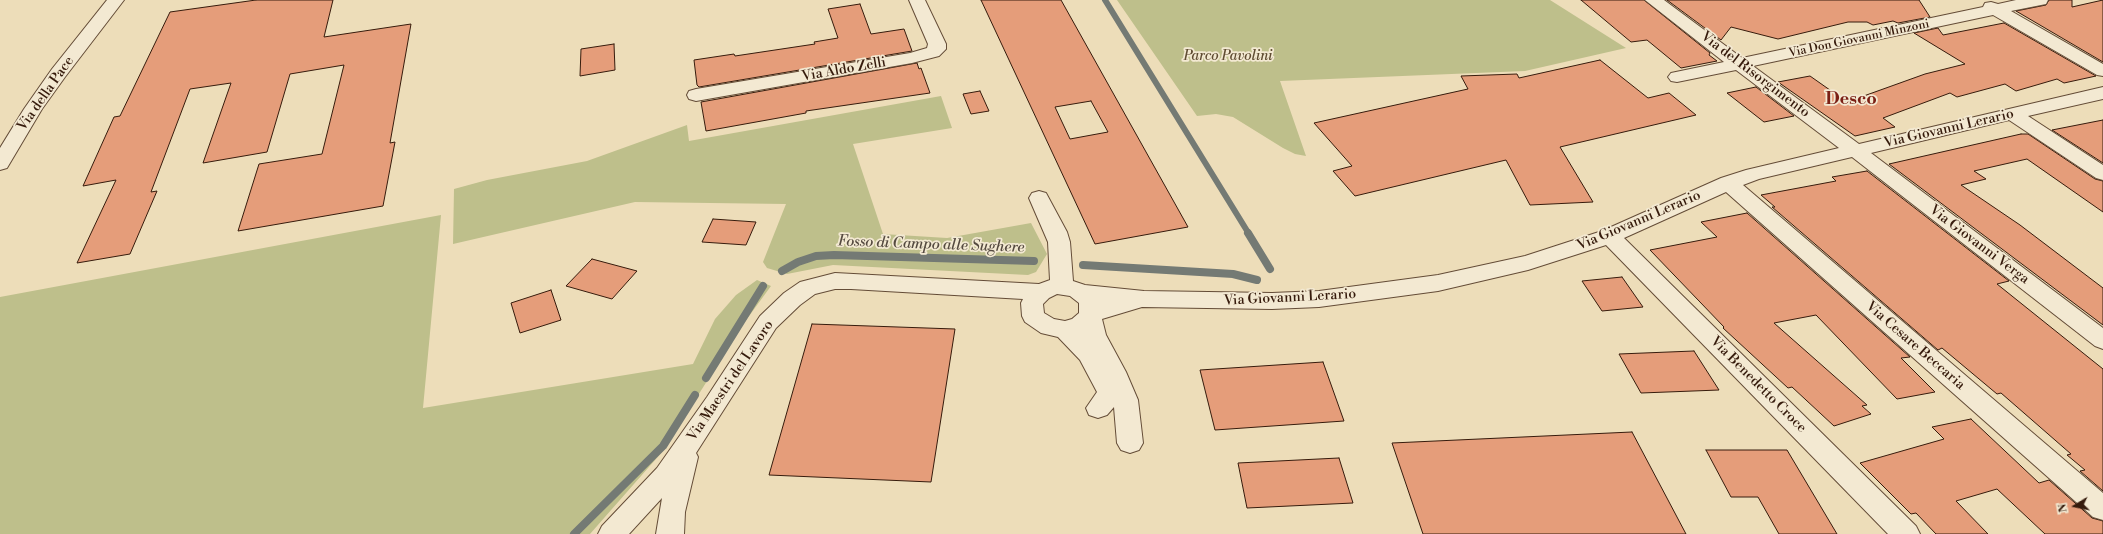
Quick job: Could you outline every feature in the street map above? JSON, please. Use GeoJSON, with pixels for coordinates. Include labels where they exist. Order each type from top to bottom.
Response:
{"type":"FeatureCollection","features":[{"type":"Feature","properties":{"kind":"street","name":"Via della Pace"},"geometry":{"type":"LineString","coordinates":[[0,164],[33,109],[116,0]]}},
{"type":"Feature","properties":{"kind":"street","name":"Via della Pace"},"geometry":{"type":"LineString","coordinates":[[96,26],[127,0]]}},
{"type":"Feature","properties":{"kind":"street","name":"Via Aldo Zelli"},"geometry":{"type":"LineString","coordinates":[[696,95],[905,59],[933,52],[938,47],[938,44],[917,0]]}},
{"type":"Feature","properties":{"kind":"street","name":"Via del Risorgimento"},"geometry":{"type":"LineString","coordinates":[[1653,0],[1856,151]]}},
{"type":"Feature","properties":{"kind":"street"},"geometry":{"type":"LineString","coordinates":[[1979,0],[2103,71]]}},
{"type":"Feature","properties":{"kind":"street","name":"Via Don Giovanni Minzoni"},"geometry":{"type":"LineString","coordinates":[[1678,77],[2040,0]]}},
{"type":"Feature","properties":{"kind":"street","name":"Via Giovanni Lerario"},"geometry":{"type":"LineString","coordinates":[[1072,289],[1144,299],[1236,302],[1319,299],[1438,283],[1528,263],[1610,236],[1728,183],[1781,166],[1856,151],[2103,93]]}},
{"type":"Feature","properties":{"kind":"street"},"geometry":{"type":"LineString","coordinates":[[2012,114],[2103,174]]}},
{"type":"Feature","properties":{"kind":"street","name":"Via Giovanni Verga"},"geometry":{"type":"LineString","coordinates":[[1856,151],[2103,340]]}},
{"type":"Feature","properties":{"kind":"street","name":"Via Cesare Beccaria"},"geometry":{"type":"LineString","coordinates":[[1728,183],[2103,509]]}},
{"type":"Feature","properties":{"kind":"street"},"geometry":{"type":"LineString","coordinates":[[1039,198],[1056,232],[1072,289],[1088,299],[1091,307],[1090,315],[1094,335],[1114,372],[1126,400],[1130,443]]}},
{"type":"Feature","properties":{"kind":"street","name":"Via Benedetto Croce"},"geometry":{"type":"LineString","coordinates":[[1610,236],[1906,534]]}},
{"type":"Feature","properties":{"kind":"street","name":"Via Maestri del Lavoro"},"geometry":{"type":"LineString","coordinates":[[619,533],[666,476],[768,322],[792,299],[808,288],[835,281],[851,281],[1041,292],[1047,288],[1072,289]]}},
{"type":"Feature","properties":{"kind":"street","name":"Via Maestri del Lavoro"},"geometry":{"type":"LineString","coordinates":[[975,289],[1033,316],[1049,327],[1065,329]]}},
{"type":"Feature","properties":{"kind":"street"},"geometry":{"type":"LineString","coordinates":[[1033,316],[1032,303],[1041,292]]}},
{"type":"Feature","properties":{"kind":"street","name":"Via Giovanni Lerario"},"geometry":{"type":"LineString","coordinates":[[1090,315],[1144,299]]}},
{"type":"Feature","properties":{"kind":"street"},"geometry":{"type":"LineString","coordinates":[[1065,329],[1080,325],[1090,315]]}},
{"type":"Feature","properties":{"kind":"street"},"geometry":{"type":"LineString","coordinates":[[1065,329],[1090,354],[1109,392],[1106,400],[1098,408]]}},
{"type":"Feature","properties":{"kind":"street"},"geometry":{"type":"LineString","coordinates":[[670,534],[672,512],[689,443]]}},
{"type":"Feature","properties":{"kind":"green space","name":"Parco Pavolini"},"geometry":{"type":"Polygon","coordinates":[[[1117,0],[1550,0],[1626,48],[1525,71],[1280,81],[1306,156],[1295,154],[1283,148],[1233,117],[1216,114],[1197,116],[1117,0]]]}},
{"type":"Feature","properties":{"kind":"green space"},"geometry":{"type":"Polygon","coordinates":[[[941,96],[952,128],[853,144],[883,234],[947,238],[1031,223],[1047,254],[1036,272],[1028,275],[833,265],[787,274],[767,268],[763,262],[786,204],[635,202],[453,244],[454,189],[487,180],[587,161],[687,125],[689,141],[941,96]]]}},
{"type":"Feature","properties":{"kind":"green space"},"geometry":{"type":"Polygon","coordinates":[[[441,215],[423,408],[693,364],[715,319],[736,295],[757,280],[771,286],[741,327],[663,451],[590,534],[0,534],[0,297],[441,215]]]}},
{"type":"Feature","properties":{"kind":"building"},"geometry":{"type":"Polygon","coordinates":[[[256,0],[333,0],[324,37],[411,24],[390,143],[395,142],[383,206],[238,231],[259,164],[322,154],[344,65],[290,74],[267,152],[203,163],[231,83],[190,89],[151,192],[157,191],[130,254],[77,263],[116,180],[83,186],[114,117],[120,116],[170,12],[256,0]]]}},
{"type":"Feature","properties":{"kind":"building"},"geometry":{"type":"Polygon","coordinates":[[[981,0],[1061,0],[1188,227],[1095,244],[981,0]],[[1091,101],[1055,107],[1070,139],[1108,132],[1091,101]]]}},
{"type":"Feature","properties":{"kind":"building"},"geometry":{"type":"Polygon","coordinates":[[[1581,0],[1644,0],[1710,53],[1709,55],[1717,61],[1681,68],[1647,40],[1631,42],[1581,0]]]}},
{"type":"Feature","properties":{"kind":"building"},"geometry":{"type":"Polygon","coordinates":[[[1667,0],[1919,0],[1930,17],[1898,23],[1893,21],[1873,25],[1867,22],[1848,22],[1778,39],[1731,27],[1721,40],[1667,0]]]}},
{"type":"Feature","properties":{"kind":"building"},"geometry":{"type":"Polygon","coordinates":[[[2049,0],[2072,0],[2072,7],[2103,0],[2103,62],[2016,11],[2046,5],[2049,0]]]}},
{"type":"Feature","properties":{"kind":"building"},"geometry":{"type":"Polygon","coordinates":[[[860,4],[871,34],[904,29],[912,51],[699,87],[697,85],[694,60],[734,54],[735,56],[815,44],[814,42],[838,38],[828,9],[860,4]]]}},
{"type":"Feature","properties":{"kind":"building"},"geometry":{"type":"Polygon","coordinates":[[[2004,23],[2096,76],[2064,83],[2057,79],[2016,91],[2005,84],[1957,97],[1950,93],[1883,118],[1895,127],[1855,136],[1778,82],[1810,76],[1847,102],[1925,74],[1965,64],[1914,33],[1938,28],[1943,35],[2004,23]]]}},
{"type":"Feature","properties":{"kind":"building"},"geometry":{"type":"Polygon","coordinates":[[[614,44],[615,70],[580,76],[581,49],[614,44]]]}},
{"type":"Feature","properties":{"kind":"building"},"geometry":{"type":"Polygon","coordinates":[[[1600,60],[1648,98],[1669,93],[1696,115],[1560,147],[1593,202],[1530,205],[1506,160],[1355,196],[1333,171],[1352,166],[1314,123],[1468,89],[1461,76],[1517,74],[1519,78],[1600,60]]]}},
{"type":"Feature","properties":{"kind":"building"},"geometry":{"type":"Polygon","coordinates":[[[917,63],[919,69],[921,68],[930,93],[806,111],[806,113],[706,131],[701,102],[917,63]]]}},
{"type":"Feature","properties":{"kind":"building"},"geometry":{"type":"Polygon","coordinates":[[[1756,87],[1794,116],[1764,122],[1727,93],[1756,87]]]}},
{"type":"Feature","properties":{"kind":"building"},"geometry":{"type":"Polygon","coordinates":[[[980,91],[989,111],[971,114],[963,94],[980,91]]]}},
{"type":"Feature","properties":{"kind":"building"},"geometry":{"type":"Polygon","coordinates":[[[2103,120],[2103,163],[2052,130],[2103,120]]]}},
{"type":"Feature","properties":{"kind":"building"},"geometry":{"type":"Polygon","coordinates":[[[2021,134],[2028,134],[2095,179],[2103,181],[2103,212],[2027,159],[1974,171],[1986,179],[1961,185],[2020,225],[2103,288],[2103,325],[1889,164],[2021,134]]]}},
{"type":"Feature","properties":{"kind":"building"},"geometry":{"type":"Polygon","coordinates":[[[1867,171],[2009,281],[1997,284],[2103,369],[2103,491],[2080,471],[2085,470],[2067,455],[2071,454],[2001,393],[1997,394],[1942,348],[1938,350],[1772,207],[1775,207],[1761,195],[1836,181],[1832,177],[1867,171]]]}},
{"type":"Feature","properties":{"kind":"building"},"geometry":{"type":"Polygon","coordinates":[[[1747,213],[1910,357],[1901,358],[1935,392],[1897,399],[1816,315],[1774,323],[1867,405],[1862,406],[1871,414],[1834,426],[1792,387],[1788,388],[1723,328],[1724,327],[1650,250],[1717,237],[1701,222],[1747,213]]]}},
{"type":"Feature","properties":{"kind":"building"},"geometry":{"type":"Polygon","coordinates":[[[713,219],[756,222],[746,245],[702,242],[713,219]]]}},
{"type":"Feature","properties":{"kind":"building"},"geometry":{"type":"Polygon","coordinates":[[[592,259],[637,271],[612,299],[566,286],[592,259]]]}},
{"type":"Feature","properties":{"kind":"building"},"geometry":{"type":"Polygon","coordinates":[[[1622,277],[1643,307],[1602,311],[1582,281],[1622,277]]]}},
{"type":"Feature","properties":{"kind":"building"},"geometry":{"type":"Polygon","coordinates":[[[551,290],[561,320],[520,333],[511,303],[551,290]]]}},
{"type":"Feature","properties":{"kind":"building"},"geometry":{"type":"Polygon","coordinates":[[[812,324],[955,329],[931,482],[769,475],[812,324]]]}},
{"type":"Feature","properties":{"kind":"building"},"geometry":{"type":"Polygon","coordinates":[[[1694,351],[1719,390],[1641,393],[1619,354],[1694,351]]]}},
{"type":"Feature","properties":{"kind":"building"},"geometry":{"type":"Polygon","coordinates":[[[1323,362],[1344,421],[1215,430],[1200,370],[1323,362]]]}},
{"type":"Feature","properties":{"kind":"building"},"geometry":{"type":"Polygon","coordinates":[[[1971,419],[2039,483],[2049,480],[2092,518],[2103,521],[2103,534],[2045,534],[1997,489],[1956,501],[1988,534],[1936,534],[1916,513],[1911,514],[1860,463],[1944,439],[1932,427],[1971,419]]]}},
{"type":"Feature","properties":{"kind":"building"},"geometry":{"type":"Polygon","coordinates":[[[1632,432],[1686,534],[1423,534],[1392,443],[1632,432]]]}},
{"type":"Feature","properties":{"kind":"building"},"geometry":{"type":"Polygon","coordinates":[[[1706,450],[1787,450],[1837,534],[1779,534],[1758,497],[1731,497],[1706,450]]]}},
{"type":"Feature","properties":{"kind":"building"},"geometry":{"type":"Polygon","coordinates":[[[1339,458],[1353,503],[1247,508],[1238,463],[1339,458]]]}},
{"type":"Feature","properties":{"kind":"waterway"},"geometry":{"type":"LineString","coordinates":[[1105,0],[1249,234]]}},
{"type":"Feature","properties":{"kind":"waterway"},"geometry":{"type":"LineString","coordinates":[[1248,233],[1270,269]]}},
{"type":"Feature","properties":{"kind":"waterway","name":"Fosso di Campo alle Sughere"},"geometry":{"type":"LineString","coordinates":[[782,271],[798,262],[816,256],[834,255],[1034,261]]}},
{"type":"Feature","properties":{"kind":"waterway","name":"Fosso di Campo alle Sughere"},"geometry":{"type":"LineString","coordinates":[[1083,265],[1233,274],[1257,280]]}},
{"type":"Feature","properties":{"kind":"waterway","name":"Fosso di Campo alle Sughere"},"geometry":{"type":"LineString","coordinates":[[706,378],[763,286]]}},
{"type":"Feature","properties":{"kind":"waterway","name":"Fosso di Campo alle Sughere"},"geometry":{"type":"LineString","coordinates":[[574,534],[663,446],[695,395]]}},
{"type":"Feature","properties":{"kind":"district","name":"Desco"},"geometry":{"type":"Point","coordinates":[1851,100]}}]}
